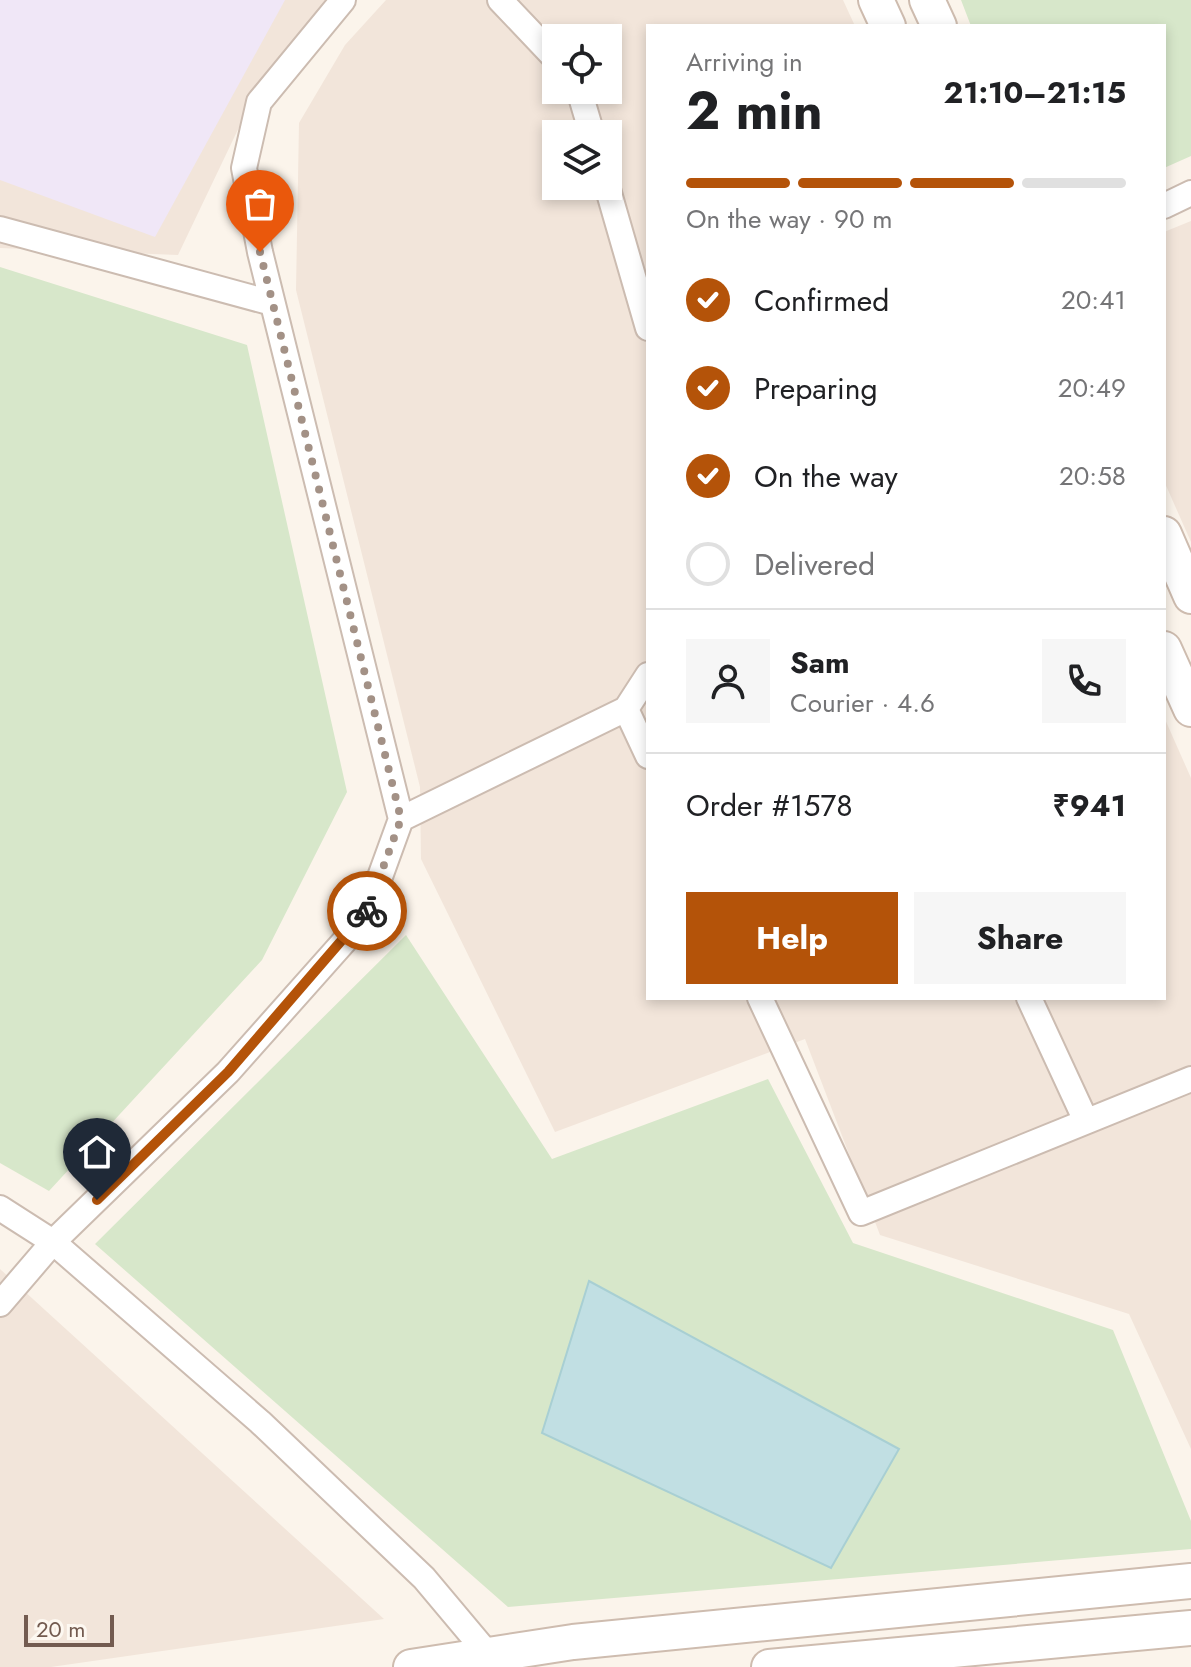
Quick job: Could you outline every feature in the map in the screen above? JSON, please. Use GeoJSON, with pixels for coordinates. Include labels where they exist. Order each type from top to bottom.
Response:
{"type":"FeatureCollection","features":[{"type":"Feature","properties":{"kind":"street"},"geometry":{"type":"LineString","coordinates":[[0,1304],[53,1242],[228,1072],[365,918],[401,819],[272,303],[244,168],[259,102],[343,0]]}},
{"type":"Feature","properties":{"kind":"street"},"geometry":{"type":"LineString","coordinates":[[500,0],[542,44]]}},
{"type":"Feature","properties":{"kind":"street"},"geometry":{"type":"LineString","coordinates":[[876,0],[887,24]]}},
{"type":"Feature","properties":{"kind":"street"},"geometry":{"type":"LineString","coordinates":[[927,0],[938,24]]}},
{"type":"Feature","properties":{"kind":"street"},"geometry":{"type":"LineString","coordinates":[[1166,205],[1191,193]]}},
{"type":"Feature","properties":{"kind":"street"},"geometry":{"type":"LineString","coordinates":[[611,200],[646,321]]}},
{"type":"Feature","properties":{"kind":"street"},"geometry":{"type":"LineString","coordinates":[[0,229],[272,303]]}},
{"type":"Feature","properties":{"kind":"street"},"geometry":{"type":"LineString","coordinates":[[1166,539],[1191,596]]}},
{"type":"Feature","properties":{"kind":"street"},"geometry":{"type":"LineString","coordinates":[[1166,653],[1191,709]]}},
{"type":"Feature","properties":{"kind":"street"},"geometry":{"type":"LineString","coordinates":[[401,819],[626,709],[646,678]]}},
{"type":"Feature","properties":{"kind":"street"},"geometry":{"type":"LineString","coordinates":[[626,709],[646,752]]}},
{"type":"Feature","properties":{"kind":"street"},"geometry":{"type":"LineString","coordinates":[[761,1000],[861,1213],[1191,1079]]}},
{"type":"Feature","properties":{"kind":"street"},"geometry":{"type":"LineString","coordinates":[[1030,1000],[1086,1121]]}},
{"type":"Feature","properties":{"kind":"street"},"geometry":{"type":"LineString","coordinates":[[0,1208],[53,1242],[260,1422],[424,1578],[494,1661]]}},
{"type":"Feature","properties":{"kind":"street"},"geometry":{"type":"LineString","coordinates":[[411,1667],[494,1661],[573,1642],[1191,1581]]}},
{"type":"Feature","properties":{"kind":"street"},"geometry":{"type":"LineString","coordinates":[[769,1667],[1191,1628]]}},
{"type":"Feature","properties":{"kind":"shaded area"},"geometry":{"type":"Polygon","coordinates":[[[0,0],[329,0],[263,77],[178,255],[0,248],[0,0]]]}},
{"type":"Feature","properties":{"kind":"shaded area"},"geometry":{"type":"Polygon","coordinates":[[[0,0],[285,0],[155,237],[0,180],[0,0]]]}},
{"type":"Feature","properties":{"kind":"shaded area"},"geometry":{"type":"Polygon","coordinates":[[[386,0],[843,0],[854,24],[646,24],[646,1000],[1166,1000],[1166,722],[1191,778],[1191,1449],[1129,1314],[880,1235],[805,1039],[555,1132],[421,859],[420,787],[296,290],[299,123],[345,45],[386,0]]]}},
{"type":"Feature","properties":{"kind":"shaded area"},"geometry":{"type":"Polygon","coordinates":[[[1191,221],[1191,542],[1166,486],[1166,231],[1191,221]]]}},
{"type":"Feature","properties":{"kind":"shaded area"},"geometry":{"type":"Polygon","coordinates":[[[0,1269],[384,1619],[51,1667],[0,1667],[0,1269]]]}},
{"type":"Feature","properties":{"kind":"green space"},"geometry":{"type":"Polygon","coordinates":[[[961,0],[1191,0],[1191,156],[1166,167],[1166,24],[970,24],[961,0]]]}},
{"type":"Feature","properties":{"kind":"green space"},"geometry":{"type":"Polygon","coordinates":[[[0,267],[247,345],[347,792],[262,960],[49,1191],[0,1163],[0,267]]]}},
{"type":"Feature","properties":{"kind":"green space"},"geometry":{"type":"Polygon","coordinates":[[[406,935],[552,1159],[768,1079],[853,1243],[1113,1330],[1191,1521],[1191,1549],[508,1607],[95,1244],[406,935]]]}},
{"type":"Feature","properties":{"kind":"water"},"geometry":{"type":"Polygon","coordinates":[[[589,1281],[899,1449],[831,1568],[542,1433],[589,1281]]]}},
{"type":"Feature","properties":{"kind":"way so far"},"geometry":{"type":"LineString","coordinates":[[260,252],[401,819],[367,911]]}},
{"type":"Feature","properties":{"kind":"route"},"geometry":{"type":"LineString","coordinates":[[97,1200],[228,1072],[365,918],[367,911]]}}]}
